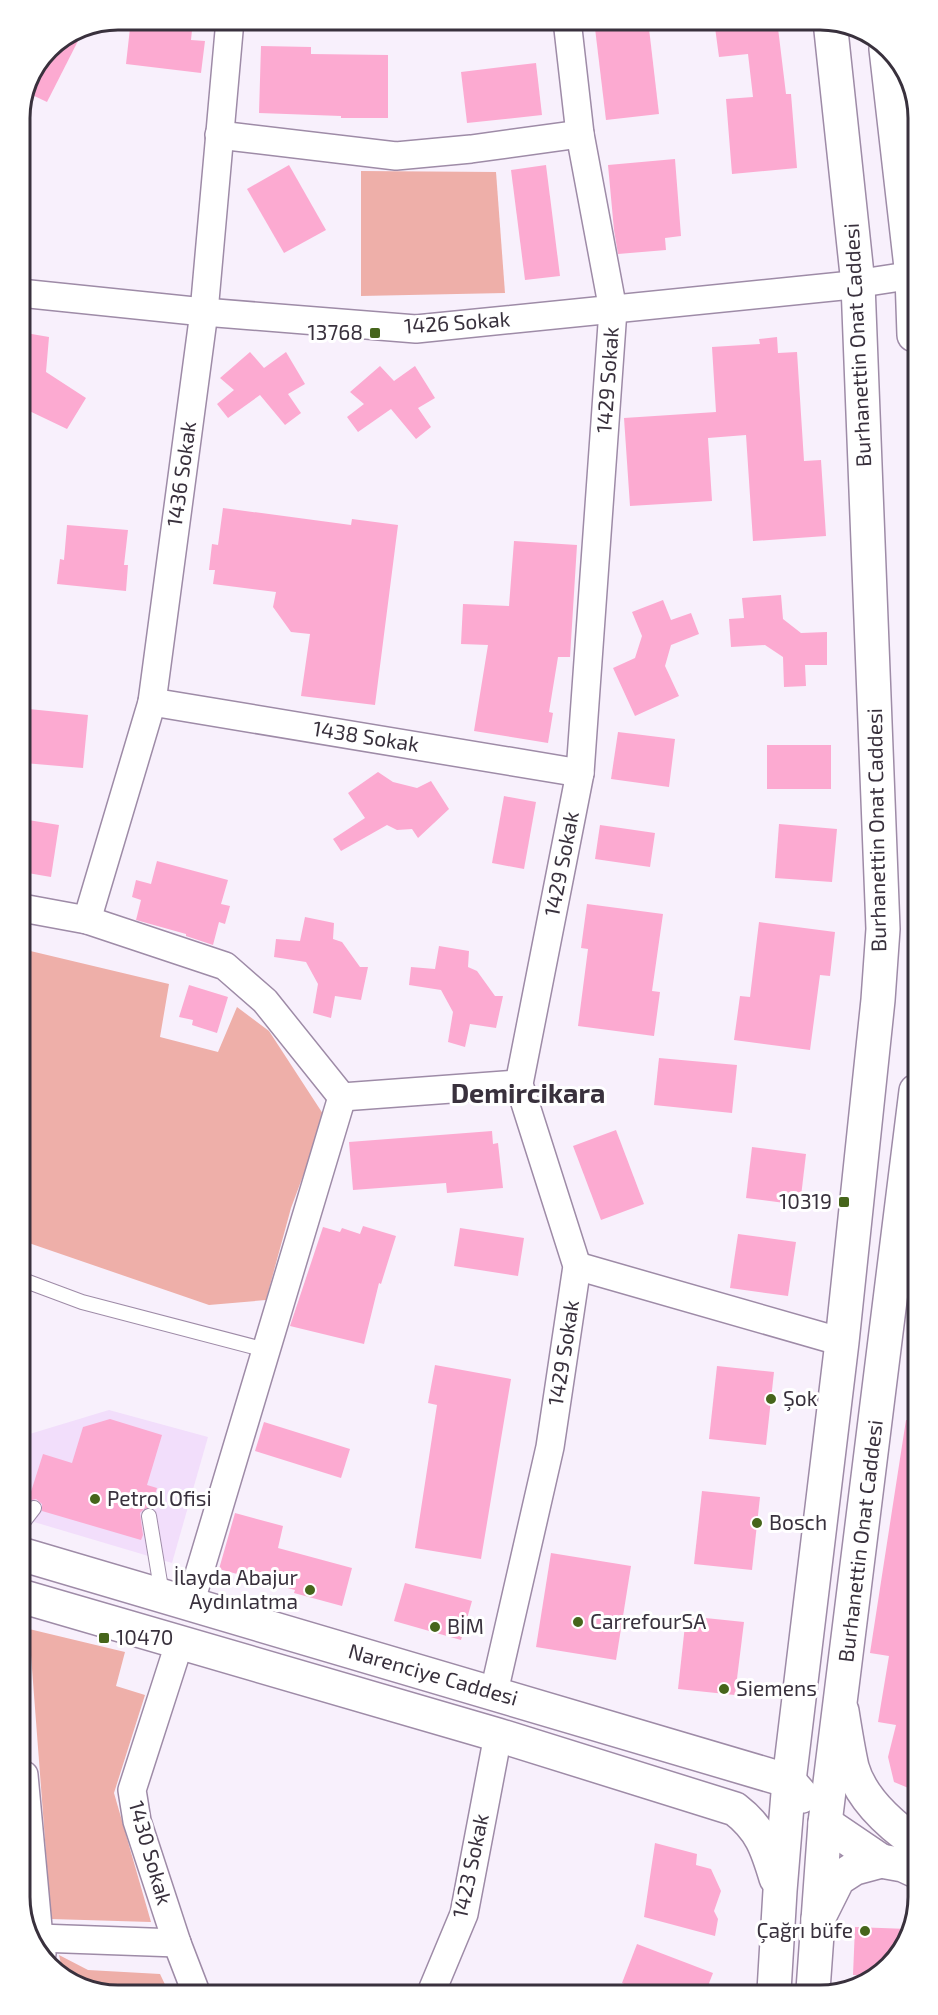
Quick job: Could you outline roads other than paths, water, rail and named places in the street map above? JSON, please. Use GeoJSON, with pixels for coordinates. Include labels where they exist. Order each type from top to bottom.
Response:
{"type":"FeatureCollection","features":[{"type":"Feature","properties":{"kind":"main road","name":"Burhanettin Onat Caddesi"},"geometry":{"type":"LineString","coordinates":[[774,1985],[789,1780],[842,1342],[878,1000],[883,929],[858,284],[831,31]]}},
{"type":"Feature","properties":{"kind":"main road"},"geometry":{"type":"LineString","coordinates":[[887,61],[908,234]]}},
{"type":"Feature","properties":{"kind":"main road","name":"Burhanettin Onat Caddesi"},"geometry":{"type":"LineString","coordinates":[[813,1985],[825,1823],[840,1701],[905,1282],[908,1230]]}},
{"type":"Feature","properties":{"kind":"main road","name":"Narenciye Caddesi"},"geometry":{"type":"LineString","coordinates":[[30,1557],[789,1780]]}},
{"type":"Feature","properties":{"kind":"main road","name":"Narenciye Caddesi"},"geometry":{"type":"LineString","coordinates":[[30,1599],[498,1735],[735,1809],[756,1829],[768,1848],[780,1891]]}},
{"type":"Feature","properties":{"kind":"main road"},"geometry":{"type":"LineString","coordinates":[[840,1701],[853,1769],[863,1791],[900,1832],[908,1837]]}},
{"type":"Feature","properties":{"kind":"main road"},"geometry":{"type":"LineString","coordinates":[[789,1780],[825,1823],[881,1861],[908,1867]]}},
{"type":"Feature","properties":{"kind":"main road"},"geometry":{"type":"LineString","coordinates":[[817,1920],[838,1879],[855,1868],[881,1861]]}},
{"type":"Feature","properties":{"kind":"street","name":"1436 Sokak"},"geometry":{"type":"LineString","coordinates":[[87,920],[152,702],[204,312],[229,30]]}},
{"type":"Feature","properties":{"kind":"street","name":"1429 Sokak"},"geometry":{"type":"LineString","coordinates":[[494,1692],[550,1447],[578,1266],[519,1084],[580,773],[613,310],[580,134],[568,30]]}},
{"type":"Feature","properties":{"kind":"street"},"geometry":{"type":"LineString","coordinates":[[219,135],[396,156],[471,149],[580,134]]}},
{"type":"Feature","properties":{"kind":"street","name":"1426 Sokak"},"geometry":{"type":"LineString","coordinates":[[30,294],[204,312],[416,329],[858,284],[908,277]]}},
{"type":"Feature","properties":{"kind":"street","name":"1438 Sokak"},"geometry":{"type":"LineString","coordinates":[[152,702],[580,773]]}},
{"type":"Feature","properties":{"kind":"street"},"geometry":{"type":"LineString","coordinates":[[30,909],[87,920],[225,966],[266,1001],[342,1097]]}},
{"type":"Feature","properties":{"kind":"street"},"geometry":{"type":"LineString","coordinates":[[342,1097],[519,1084]]}},
{"type":"Feature","properties":{"kind":"street"},"geometry":{"type":"LineString","coordinates":[[176,1600],[266,1350],[342,1097]]}},
{"type":"Feature","properties":{"kind":"street"},"geometry":{"type":"LineString","coordinates":[[578,1266],[842,1342]]}},
{"type":"Feature","properties":{"kind":"street","name":"1430 Sokak"},"geometry":{"type":"LineString","coordinates":[[180,1641],[132,1790],[137,1821],[193,1985]]}},
{"type":"Feature","properties":{"kind":"street","name":"1423 Sokak"},"geometry":{"type":"LineString","coordinates":[[434,1985],[464,1914],[498,1735]]}},
{"type":"Feature","properties":{"kind":"street"},"geometry":{"type":"LineString","coordinates":[[30,1858],[35,1924]]}},
{"type":"Feature","properties":{"kind":"street"},"geometry":{"type":"LineString","coordinates":[[42,1941],[177,1943]]}},
{"type":"Feature","properties":{"kind":"lane"},"geometry":{"type":"LineString","coordinates":[[30,1283],[82,1302],[266,1350]]}},
{"type":"Feature","properties":{"kind":"lane"},"geometry":{"type":"LineString","coordinates":[[30,1513],[34,1508]]}},
{"type":"Feature","properties":{"kind":"lane"},"geometry":{"type":"LineString","coordinates":[[149,1516],[176,1600]]}},
{"type":"Feature","properties":{"kind":"place","name":"13768"},"geometry":{"type":"Point","coordinates":[375,333]}},
{"type":"Feature","properties":{"kind":"place","name":"10319"},"geometry":{"type":"Point","coordinates":[844,1202]}},
{"type":"Feature","properties":{"kind":"place","name":"Şok"},"geometry":{"type":"Point","coordinates":[771,1399]}},
{"type":"Feature","properties":{"kind":"place","name":"Petrol Ofisi"},"geometry":{"type":"Point","coordinates":[95,1499]}},
{"type":"Feature","properties":{"kind":"place","name":"Bosch"},"geometry":{"type":"Point","coordinates":[757,1523]}},
{"type":"Feature","properties":{"kind":"place","name":"İlayda Abajur Aydınlatma"},"geometry":{"type":"Point","coordinates":[310,1590]}},
{"type":"Feature","properties":{"kind":"place","name":"CarrefourSA"},"geometry":{"type":"Point","coordinates":[578,1622]}},
{"type":"Feature","properties":{"kind":"place","name":"BİM"},"geometry":{"type":"Point","coordinates":[435,1627]}},
{"type":"Feature","properties":{"kind":"place","name":"10470"},"geometry":{"type":"Point","coordinates":[104,1638]}},
{"type":"Feature","properties":{"kind":"place","name":"Siemens"},"geometry":{"type":"Point","coordinates":[724,1689]}},
{"type":"Feature","properties":{"kind":"place","name":"Çağrı büfe"},"geometry":{"type":"Point","coordinates":[865,1931]}},
{"type":"Feature","properties":{"kind":"district","name":"Demircikara"},"geometry":{"type":"Point","coordinates":[528,1094]}}]}
